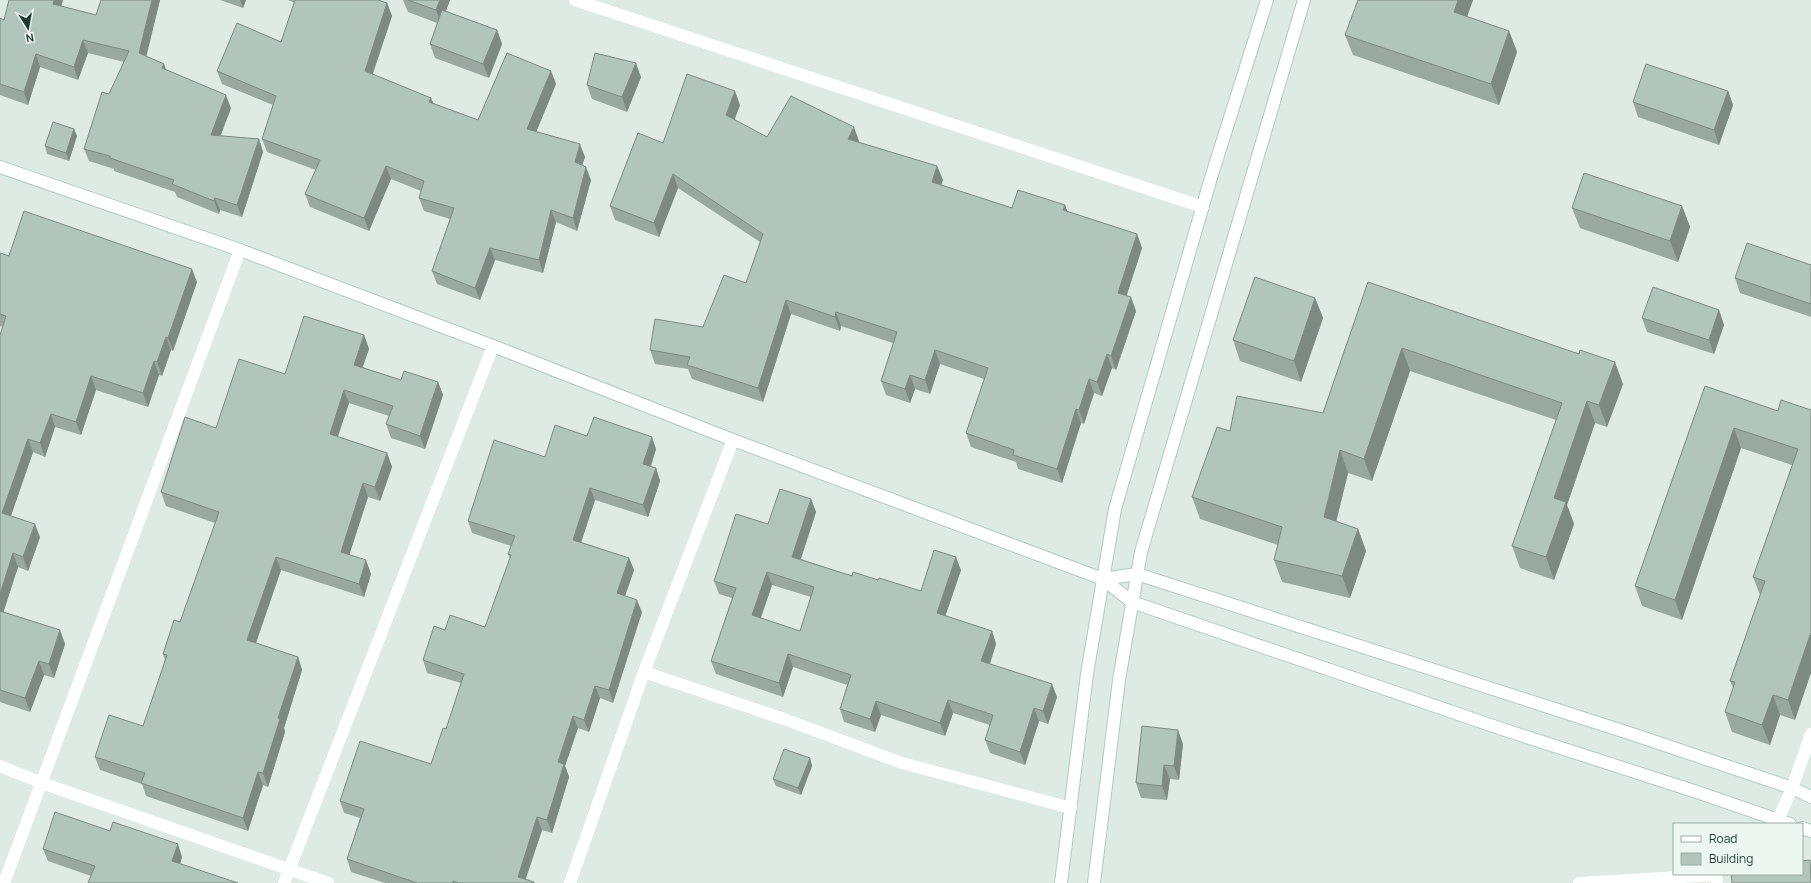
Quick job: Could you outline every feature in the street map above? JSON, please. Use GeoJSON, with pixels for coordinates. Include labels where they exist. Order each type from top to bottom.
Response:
{"type":"FeatureCollection","features":[{"type":"Feature","properties":{"kind":"street"},"geometry":{"type":"LineString","coordinates":[[575,0],[1202,207]]}},
{"type":"Feature","properties":{"kind":"street"},"geometry":{"type":"LineString","coordinates":[[1061,883],[1087,674],[1115,509],[1202,207],[1267,0]]}},
{"type":"Feature","properties":{"kind":"street"},"geometry":{"type":"LineString","coordinates":[[1094,883],[1119,680],[1141,552],[1304,0]]}},
{"type":"Feature","properties":{"kind":"street"},"geometry":{"type":"LineString","coordinates":[[0,167],[240,250],[493,346],[732,440],[1103,579],[1132,602],[1495,726],[1787,823]]}},
{"type":"Feature","properties":{"kind":"street"},"geometry":{"type":"LineString","coordinates":[[4,883],[240,250]]}},
{"type":"Feature","properties":{"kind":"street"},"geometry":{"type":"LineString","coordinates":[[284,883],[493,346]]}},
{"type":"Feature","properties":{"kind":"street"},"geometry":{"type":"LineString","coordinates":[[570,883],[644,672],[732,440]]}},
{"type":"Feature","properties":{"kind":"street"},"geometry":{"type":"LineString","coordinates":[[1103,579],[1137,574],[1627,733],[1792,788],[1811,797]]}},
{"type":"Feature","properties":{"kind":"street"},"geometry":{"type":"LineString","coordinates":[[644,672],[784,719],[902,763],[1071,808]]}},
{"type":"Feature","properties":{"kind":"street"},"geometry":{"type":"LineString","coordinates":[[1778,820],[1792,788],[1811,734]]}},
{"type":"Feature","properties":{"kind":"street"},"geometry":{"type":"LineString","coordinates":[[0,766],[42,783],[328,883]]}},
{"type":"Feature","properties":{"kind":"street"},"geometry":{"type":"LineString","coordinates":[[1579,883],[1716,875],[1717,883]]}},
{"type":"Feature","properties":{"kind":"building"},"geometry":{"type":"Polygon","coordinates":[[[9,0],[54,0],[53,4],[96,15],[101,0],[152,0],[139,53],[164,64],[162,68],[226,95],[211,135],[259,139],[237,205],[215,198],[214,201],[172,184],[174,180],[110,158],[110,156],[84,149],[102,92],[109,94],[129,51],[83,40],[74,67],[36,54],[24,92],[0,84],[0,18],[4,20],[9,0]]]}},
{"type":"Feature","properties":{"kind":"building"},"geometry":{"type":"Polygon","coordinates":[[[295,0],[378,0],[387,3],[365,71],[431,98],[429,102],[478,120],[507,53],[551,71],[527,129],[580,144],[575,162],[586,167],[573,218],[551,210],[539,260],[490,248],[475,288],[432,271],[454,208],[419,198],[424,181],[386,166],[364,218],[305,194],[320,160],[262,139],[276,96],[217,71],[237,23],[281,42],[295,0]]]}},
{"type":"Feature","properties":{"kind":"building"},"geometry":{"type":"Polygon","coordinates":[[[408,0],[440,0],[436,10],[408,0]]]}},
{"type":"Feature","properties":{"kind":"building"},"geometry":{"type":"Polygon","coordinates":[[[1358,0],[1458,0],[1454,12],[1509,31],[1491,84],[1345,35],[1358,0]]]}},
{"type":"Feature","properties":{"kind":"building"},"geometry":{"type":"Polygon","coordinates":[[[442,10],[497,30],[483,64],[430,44],[442,10]]]}},
{"type":"Feature","properties":{"kind":"building"},"geometry":{"type":"Polygon","coordinates":[[[595,53],[636,63],[622,97],[587,85],[595,53]]]}},
{"type":"Feature","properties":{"kind":"building"},"geometry":{"type":"Polygon","coordinates":[[[1646,64],[1728,91],[1714,130],[1633,102],[1646,64]]]}},
{"type":"Feature","properties":{"kind":"building"},"geometry":{"type":"Polygon","coordinates":[[[687,74],[735,91],[726,115],[767,137],[791,96],[854,127],[848,139],[937,166],[932,182],[1012,208],[1018,190],[1065,205],[1063,210],[1137,234],[1118,293],[1131,297],[1111,356],[1107,354],[1097,382],[1089,379],[1079,410],[1076,409],[1057,469],[1013,455],[1014,450],[966,433],[988,368],[935,350],[925,380],[910,375],[905,389],[881,381],[897,332],[836,312],[835,317],[786,300],[758,388],[687,365],[690,357],[650,350],[655,319],[703,327],[724,275],[746,283],[763,234],[673,174],[654,223],[610,206],[638,133],[663,143],[687,74]]]}},
{"type":"Feature","properties":{"kind":"building"},"geometry":{"type":"Polygon","coordinates":[[[53,122],[74,129],[66,153],[45,146],[53,122]]]}},
{"type":"Feature","properties":{"kind":"building"},"geometry":{"type":"Polygon","coordinates":[[[1584,173],[1682,206],[1670,241],[1572,208],[1584,173]]]}},
{"type":"Feature","properties":{"kind":"building"},"geometry":{"type":"Polygon","coordinates":[[[24,211],[192,269],[168,338],[166,337],[157,362],[154,361],[143,393],[91,376],[76,422],[51,414],[40,443],[28,439],[2,513],[35,524],[23,557],[13,553],[0,594],[0,335],[6,316],[0,314],[0,253],[9,256],[24,211]]]}},
{"type":"Feature","properties":{"kind":"building"},"geometry":{"type":"Polygon","coordinates":[[[1747,243],[1811,265],[1811,304],[1735,278],[1747,243]]]}},
{"type":"Feature","properties":{"kind":"building"},"geometry":{"type":"Polygon","coordinates":[[[1255,277],[1315,298],[1294,361],[1233,340],[1255,277]]]}},
{"type":"Feature","properties":{"kind":"building"},"geometry":{"type":"Polygon","coordinates":[[[1368,282],[1579,354],[1580,350],[1615,362],[1599,405],[1587,401],[1554,498],[1566,502],[1546,557],[1512,546],[1562,403],[1402,348],[1364,459],[1340,450],[1324,517],[1358,529],[1342,576],[1274,560],[1282,527],[1192,497],[1217,427],[1230,431],[1237,396],[1323,413],[1368,282]]]}},
{"type":"Feature","properties":{"kind":"building"},"geometry":{"type":"Polygon","coordinates":[[[1653,287],[1719,310],[1709,340],[1642,318],[1653,287]]]}},
{"type":"Feature","properties":{"kind":"building"},"geometry":{"type":"Polygon","coordinates":[[[304,316],[364,335],[354,365],[401,380],[404,371],[438,382],[420,436],[386,424],[393,406],[344,390],[330,434],[387,453],[375,487],[363,483],[341,552],[366,560],[359,584],[276,557],[247,640],[298,657],[278,718],[280,719],[263,773],[258,772],[243,818],[141,783],[145,773],[95,757],[109,715],[143,726],[167,655],[163,654],[174,620],[180,622],[219,512],[161,492],[185,417],[216,428],[239,359],[285,374],[304,316]]]}},
{"type":"Feature","properties":{"kind":"building"},"geometry":{"type":"Polygon","coordinates":[[[1705,386],[1778,411],[1781,400],[1811,410],[1811,632],[1788,700],[1773,695],[1762,725],[1725,712],[1735,682],[1730,681],[1765,581],[1753,577],[1798,449],[1734,428],[1675,600],[1635,586],[1705,386]]]}},
{"type":"Feature","properties":{"kind":"building"},"geometry":{"type":"Polygon","coordinates":[[[594,417],[652,437],[643,464],[656,468],[643,505],[590,488],[573,540],[629,558],[617,593],[637,600],[609,690],[595,686],[584,720],[573,716],[558,762],[564,764],[547,820],[537,817],[518,877],[534,883],[459,883],[453,881],[453,883],[417,883],[347,859],[364,809],[340,801],[360,741],[431,764],[443,728],[446,729],[464,674],[423,660],[434,626],[445,630],[450,615],[485,627],[511,555],[508,554],[515,536],[468,521],[494,440],[545,457],[555,425],[587,436],[594,417]]]}},
{"type":"Feature","properties":{"kind":"building"},"geometry":{"type":"Polygon","coordinates":[[[780,489],[811,499],[792,557],[852,576],[853,572],[878,580],[879,578],[921,591],[934,550],[956,557],[937,613],[992,631],[981,661],[1052,684],[1043,711],[1034,708],[1020,752],[985,740],[993,715],[948,700],[940,723],[876,701],[870,719],[840,709],[851,675],[788,654],[779,683],[711,661],[736,588],[714,581],[736,514],[768,524],[780,489]],[[767,572],[752,615],[800,631],[814,587],[767,572]]]}},
{"type":"Feature","properties":{"kind":"building"},"geometry":{"type":"Polygon","coordinates":[[[0,611],[60,630],[49,664],[39,661],[25,698],[0,690],[0,611]]]}},
{"type":"Feature","properties":{"kind":"building"},"geometry":{"type":"Polygon","coordinates":[[[1142,726],[1178,730],[1174,766],[1164,765],[1162,786],[1136,783],[1142,726]]]}},
{"type":"Feature","properties":{"kind":"building"},"geometry":{"type":"Polygon","coordinates":[[[784,749],[810,758],[798,788],[773,779],[784,749]]]}},
{"type":"Feature","properties":{"kind":"building"},"geometry":{"type":"Polygon","coordinates":[[[55,812],[110,831],[113,822],[178,844],[172,861],[238,883],[88,883],[95,866],[43,849],[55,812]]]}},
{"type":"Feature","properties":{"kind":"building"},"geometry":{"type":"Polygon","coordinates":[[[1810,860],[1811,883],[1732,883],[1731,875],[1803,875],[1803,861],[1810,860]]]}}]}
